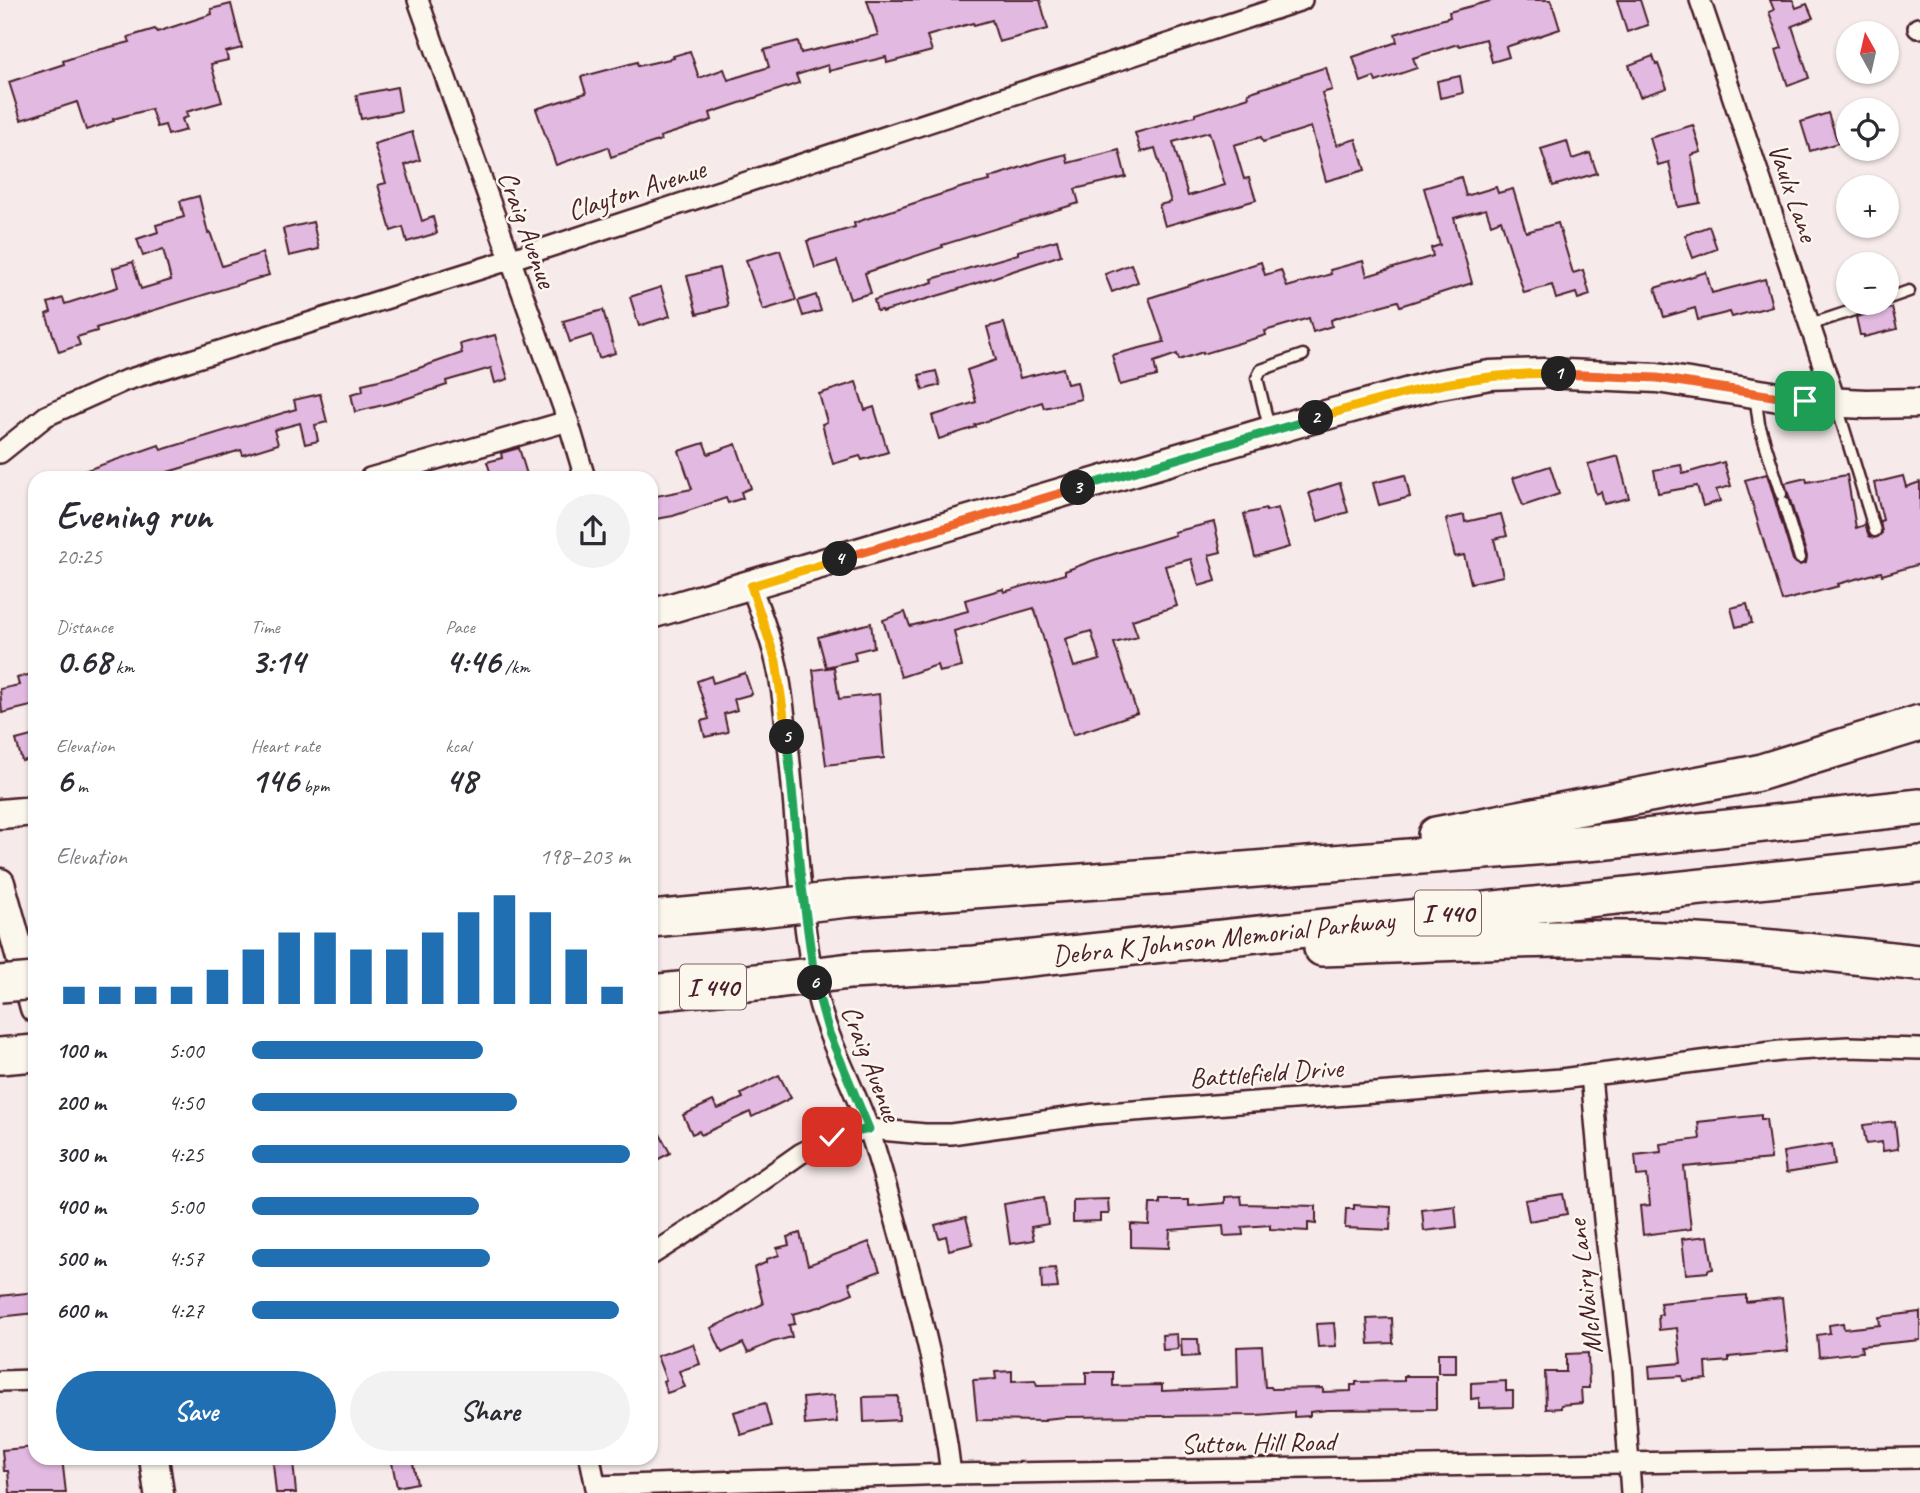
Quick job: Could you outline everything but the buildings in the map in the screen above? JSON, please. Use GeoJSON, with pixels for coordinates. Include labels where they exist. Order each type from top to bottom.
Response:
{"type":"FeatureCollection","features":[{"type":"Feature","properties":{"kind":"highway"},"geometry":{"type":"LineString","coordinates":[[1193,874],[1432,836],[1758,773],[1920,723]]}},
{"type":"Feature","properties":{"kind":"highway","name":"I 440"},"geometry":{"type":"LineString","coordinates":[[658,918],[848,899],[1599,842],[1920,807]]}},
{"type":"Feature","properties":{"kind":"highway","name":"Debra K Johnson Memorial Parkway"},"geometry":{"type":"LineString","coordinates":[[658,992],[850,971],[975,964],[1920,864]]}},
{"type":"Feature","properties":{"kind":"highway"},"geometry":{"type":"LineString","coordinates":[[975,964],[1567,939],[1719,943],[1920,963]]}},
{"type":"Feature","properties":{"kind":"highway"},"geometry":{"type":"LineString","coordinates":[[0,984],[28,982]]}},
{"type":"Feature","properties":{"kind":"highway"},"geometry":{"type":"LineString","coordinates":[[0,1056],[28,1054]]}},
{"type":"Feature","properties":{"kind":"street","name":"Craig Avenue"},"geometry":{"type":"LineString","coordinates":[[418,0],[568,421],[583,471]]}},
{"type":"Feature","properties":{"kind":"street","name":"Clayton Avenue"},"geometry":{"type":"LineString","coordinates":[[0,453],[46,416],[124,381],[509,260],[1302,0]]}},
{"type":"Feature","properties":{"kind":"street","name":"Vaulx Lane"},"geometry":{"type":"LineString","coordinates":[[1700,0],[1836,402]]}},
{"type":"Feature","properties":{"kind":"street"},"geometry":{"type":"LineString","coordinates":[[658,612],[1270,431],[1434,385],[1490,375],[1543,373],[1657,378],[1755,394],[1836,402],[1920,403]]}},
{"type":"Feature","properties":{"kind":"street"},"geometry":{"type":"LineString","coordinates":[[394,471],[568,421]]}},
{"type":"Feature","properties":{"kind":"street","name":"Craig Avenue"},"geometry":{"type":"LineString","coordinates":[[751,586],[776,661],[781,691],[809,955],[816,992],[829,1033],[869,1129],[915,1292],[938,1389],[951,1474]]}},
{"type":"Feature","properties":{"kind":"street"},"geometry":{"type":"LineString","coordinates":[[0,814],[28,812]]}},
{"type":"Feature","properties":{"kind":"street"},"geometry":{"type":"LineString","coordinates":[[0,883],[28,983]]}},
{"type":"Feature","properties":{"kind":"street","name":"Battlefield Drive"},"geometry":{"type":"LineString","coordinates":[[658,1251],[812,1147],[842,1134],[869,1129],[951,1134],[1133,1110],[1591,1075],[1780,1051],[1848,1047],[1920,1049]]}},
{"type":"Feature","properties":{"kind":"street","name":"McNairy Lane"},"geometry":{"type":"LineString","coordinates":[[1591,1075],[1631,1493]]}},
{"type":"Feature","properties":{"kind":"street"},"geometry":{"type":"LineString","coordinates":[[0,1381],[28,1380]]}},
{"type":"Feature","properties":{"kind":"street","name":"Sutton Hill Road"},"geometry":{"type":"LineString","coordinates":[[597,1489],[951,1474],[1920,1458]]}},
{"type":"Feature","properties":{"kind":"street"},"geometry":{"type":"LineString","coordinates":[[155,1465],[159,1493]]}},
{"type":"Feature","properties":{"kind":"street"},"geometry":{"type":"LineString","coordinates":[[592,1465],[597,1489]]}},
{"type":"Feature","properties":{"kind":"lane"},"geometry":{"type":"LineString","coordinates":[[1899,294],[1909,291]]}},
{"type":"Feature","properties":{"kind":"lane"},"geometry":{"type":"LineString","coordinates":[[1809,325],[1839,315]]}},
{"type":"Feature","properties":{"kind":"lane"},"geometry":{"type":"LineString","coordinates":[[1270,431],[1257,378],[1261,370],[1303,355]]}},
{"type":"Feature","properties":{"kind":"lane"},"geometry":{"type":"LineString","coordinates":[[1755,394],[1759,425],[1800,558]]}},
{"type":"Feature","properties":{"kind":"lane"},"geometry":{"type":"LineString","coordinates":[[1836,402],[1875,531]]}},
{"type":"Feature","properties":{"kind":"route"},"geometry":{"type":"LineString","coordinates":[[832,1137],[869,1129],[829,1033],[816,992],[809,955],[781,691],[776,661],[751,586],[1270,431],[1434,385],[1490,375],[1543,373],[1657,378],[1805,401]]}}]}
